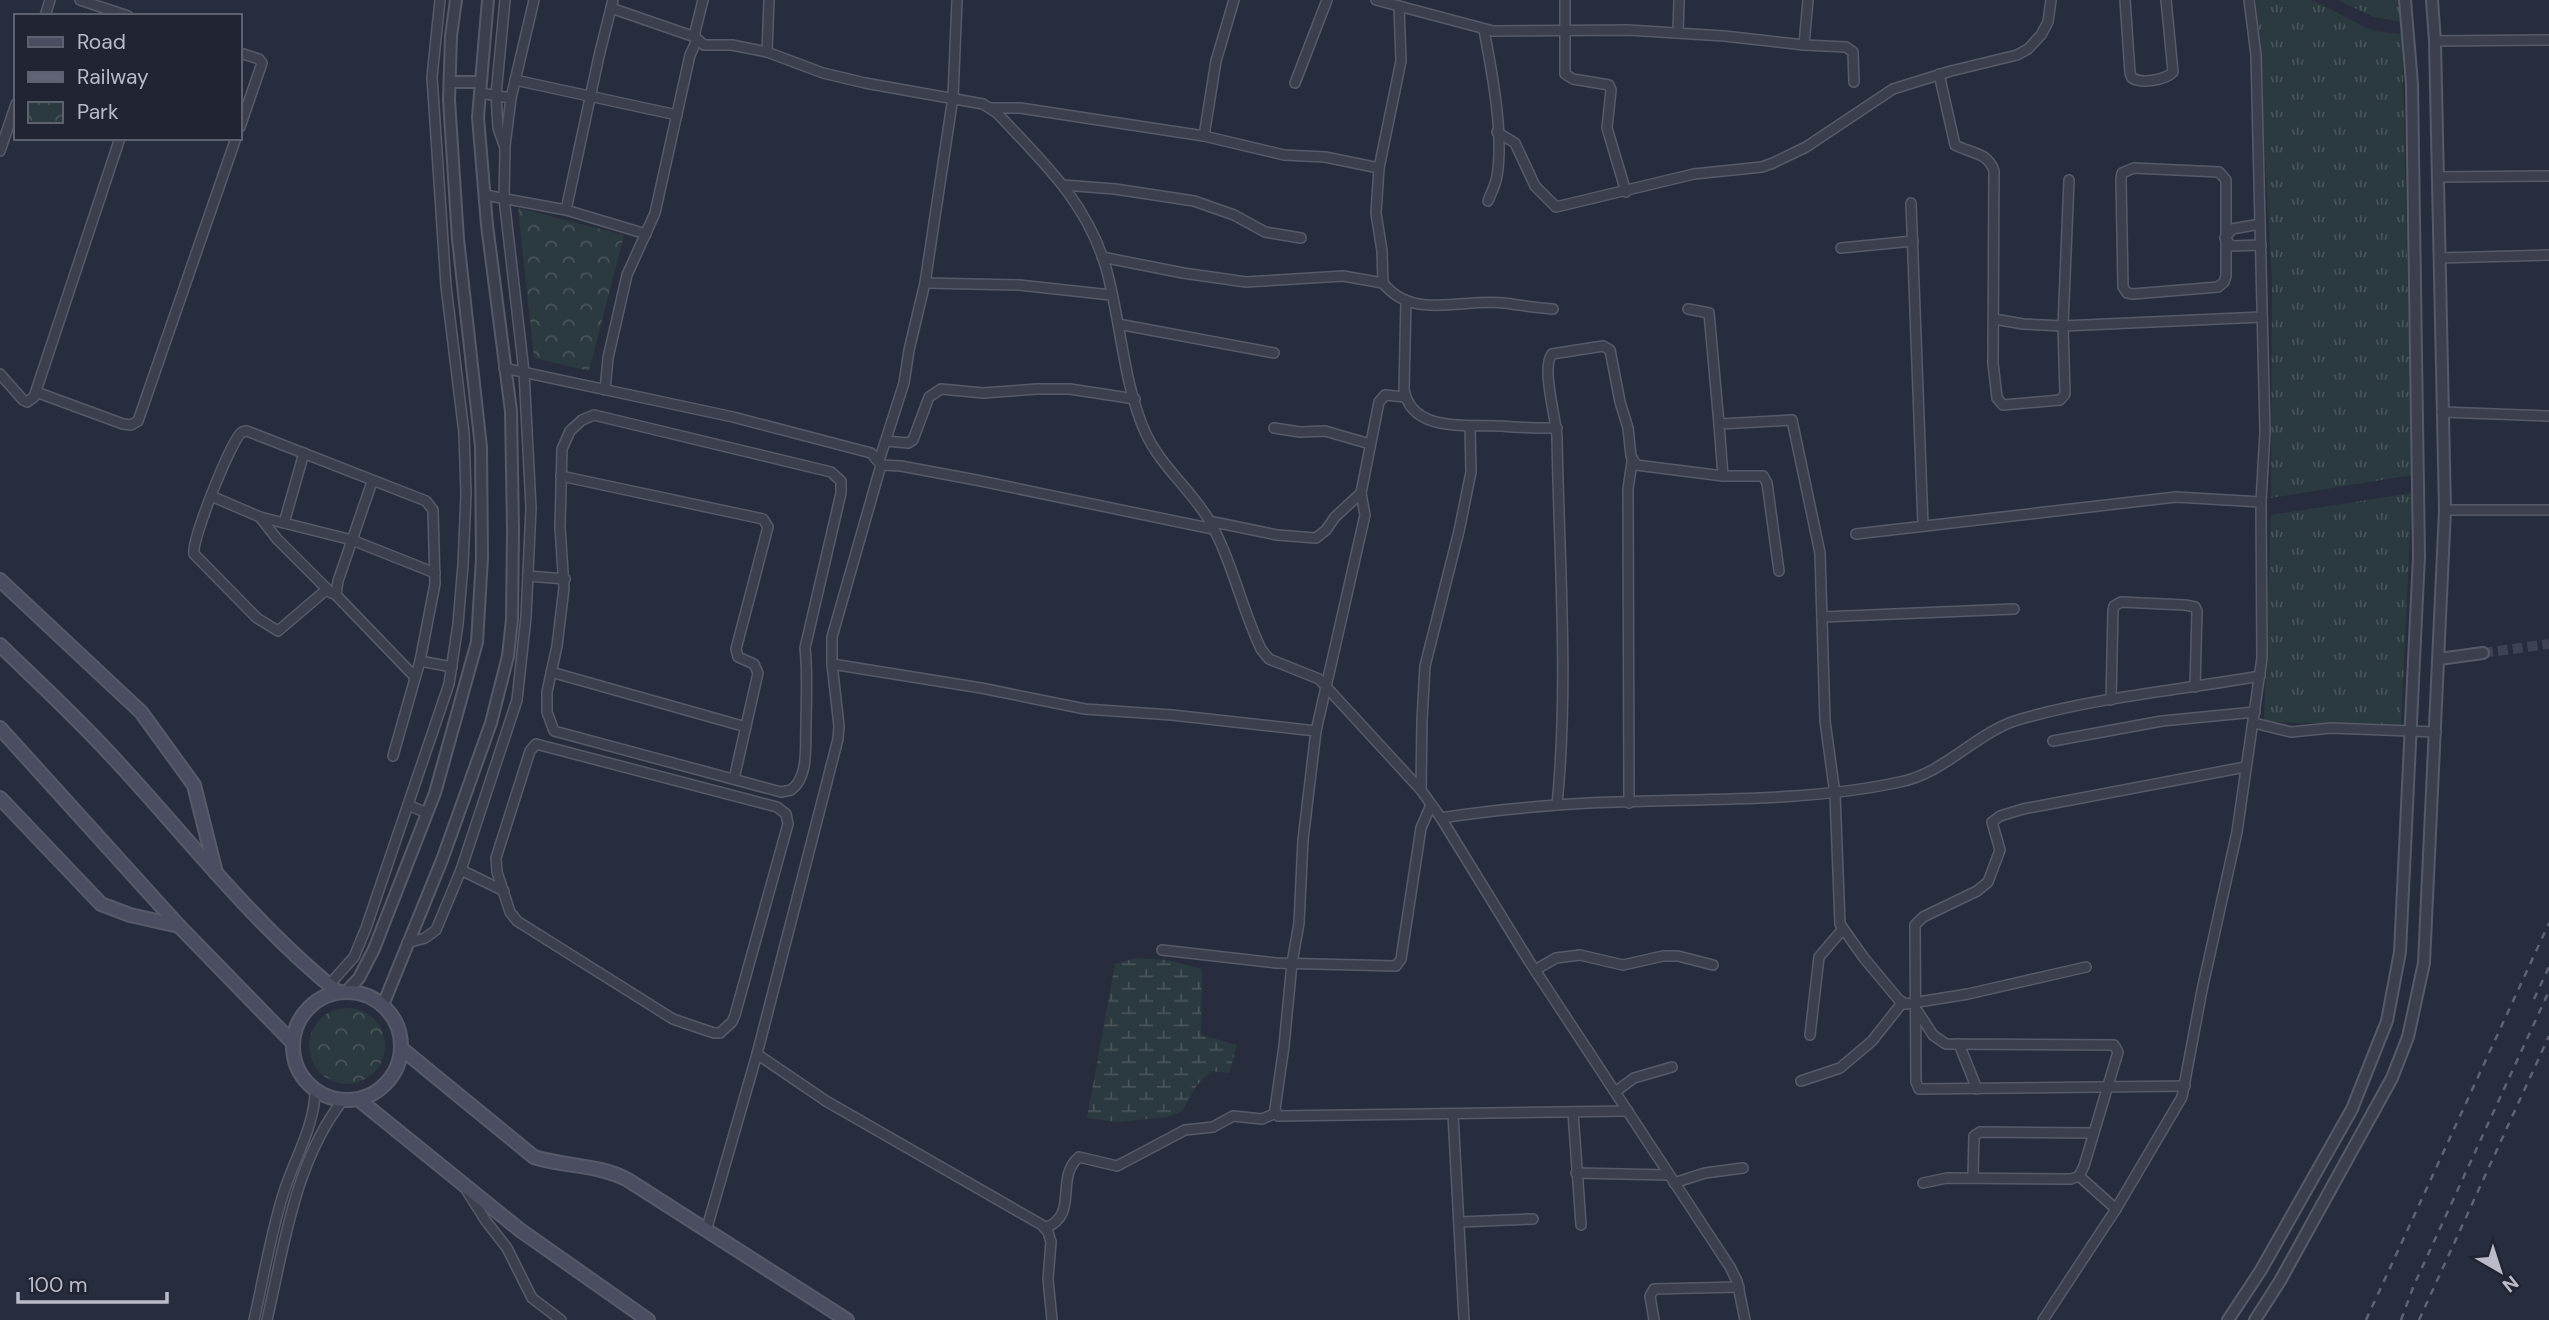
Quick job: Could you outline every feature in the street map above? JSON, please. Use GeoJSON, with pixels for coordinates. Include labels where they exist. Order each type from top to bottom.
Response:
{"type":"FeatureCollection","features":[{"type":"Feature","properties":{"kind":"main road"},"geometry":{"type":"LineString","coordinates":[[0,580],[141,712],[194,785],[217,875]]}},
{"type":"Feature","properties":{"kind":"main road"},"geometry":{"type":"LineString","coordinates":[[0,645],[110,753],[217,875],[309,969],[338,990],[371,997],[394,1017],[400,1031],[402,1049],[397,1068],[382,1088],[358,1099],[343,1100],[316,1090],[299,1070],[293,1042],[300,1019],[308,1009],[321,998],[338,990]]}},
{"type":"Feature","properties":{"kind":"main road"},"geometry":{"type":"LineString","coordinates":[[0,728],[179,926],[293,1042]]}},
{"type":"Feature","properties":{"kind":"main road"},"geometry":{"type":"LineString","coordinates":[[0,798],[102,904],[130,915],[179,926]]}},
{"type":"Feature","properties":{"kind":"main road"},"geometry":{"type":"LineString","coordinates":[[402,1049],[534,1157],[558,1165],[590,1166],[611,1171],[847,1320]]}},
{"type":"Feature","properties":{"kind":"main road"},"geometry":{"type":"LineString","coordinates":[[358,1099],[562,1261],[648,1320]]}},
{"type":"Feature","properties":{"kind":"street"},"geometry":{"type":"LineString","coordinates":[[80,0],[122,14]]}},
{"type":"Feature","properties":{"kind":"street"},"geometry":{"type":"LineString","coordinates":[[338,990],[357,951],[449,684],[463,565],[466,494],[464,433],[446,286],[432,77],[440,0]]}},
{"type":"Feature","properties":{"kind":"street"},"geometry":{"type":"LineString","coordinates":[[338,990],[359,978],[374,949],[427,813],[458,715],[477,642],[482,558],[481,447],[457,239],[449,100],[451,36],[456,0]]}},
{"type":"Feature","properties":{"kind":"street"},"geometry":{"type":"LineString","coordinates":[[383,1005],[442,860],[491,723],[508,656],[512,619],[511,411],[504,368],[478,117],[488,0]]}},
{"type":"Feature","properties":{"kind":"street"},"geometry":{"type":"LineString","coordinates":[[505,0],[496,95],[498,128],[505,148]]}},
{"type":"Feature","properties":{"kind":"street"},"geometry":{"type":"LineString","coordinates":[[407,943],[425,938],[436,930],[461,870],[517,700],[526,617],[531,508],[524,372],[504,198],[505,148],[511,98],[534,0]]}},
{"type":"Feature","properties":{"kind":"street"},"geometry":{"type":"LineString","coordinates":[[605,390],[608,358],[627,275],[655,213],[703,0]]}},
{"type":"Feature","properties":{"kind":"street"},"geometry":{"type":"LineString","coordinates":[[767,52],[769,0]]}},
{"type":"Feature","properties":{"kind":"street"},"geometry":{"type":"LineString","coordinates":[[706,1231],[757,1054],[838,739],[832,637],[904,383],[925,283],[953,97],[957,0]]}},
{"type":"Feature","properties":{"kind":"street"},"geometry":{"type":"LineString","coordinates":[[1204,136],[1216,61],[1234,0]]}},
{"type":"Feature","properties":{"kind":"street"},"geometry":{"type":"LineString","coordinates":[[1294,83],[1327,0]]}},
{"type":"Feature","properties":{"kind":"street"},"geometry":{"type":"LineString","coordinates":[[1376,0],[1458,20],[1484,30],[1589,29],[1678,33],[1804,46],[1846,47],[1853,52],[1854,82]]}},
{"type":"Feature","properties":{"kind":"street"},"geometry":{"type":"LineString","coordinates":[[1565,0],[1565,74],[1573,79],[1606,83],[1611,88],[1607,128],[1626,192]]}},
{"type":"Feature","properties":{"kind":"street"},"geometry":{"type":"LineString","coordinates":[[1678,33],[1679,0]]}},
{"type":"Feature","properties":{"kind":"street"},"geometry":{"type":"LineString","coordinates":[[1804,46],[1808,0]]}},
{"type":"Feature","properties":{"kind":"street"},"geometry":{"type":"LineString","coordinates":[[1497,132],[1515,143],[1535,186],[1552,206],[1560,207],[1694,174],[1762,167],[1806,147],[1887,92],[1939,74],[2017,55],[2028,49],[2041,35],[2048,22],[2051,0]]}},
{"type":"Feature","properties":{"kind":"street"},"geometry":{"type":"LineString","coordinates":[[2126,0],[2130,74],[2137,81],[2168,77],[2173,72],[2166,0]]}},
{"type":"Feature","properties":{"kind":"street"},"geometry":{"type":"LineString","coordinates":[[2043,1320],[2116,1209],[2178,1107],[2185,1086],[2202,990],[2237,832],[2260,676],[2261,502],[2265,432],[2256,55],[2249,0]]}},
{"type":"Feature","properties":{"kind":"street"},"geometry":{"type":"LineString","coordinates":[[2228,1320],[2261,1270],[2353,1109],[2387,1021],[2400,952],[2419,556],[2412,84],[2405,0]]}},
{"type":"Feature","properties":{"kind":"street"},"geometry":{"type":"LineString","coordinates":[[2255,1320],[2280,1281],[2392,1078],[2407,1037],[2424,963],[2445,510],[2432,0]]}},
{"type":"Feature","properties":{"kind":"street"},"geometry":{"type":"LineString","coordinates":[[566,210],[612,4],[709,46],[732,45],[767,52],[823,73],[865,83],[953,97],[991,107],[1020,108],[1204,136],[1284,155],[1325,157],[1379,168]]}},
{"type":"Feature","properties":{"kind":"street"},"geometry":{"type":"LineString","coordinates":[[1383,284],[1382,251],[1376,213],[1379,168],[1401,61],[1399,6]]}},
{"type":"Feature","properties":{"kind":"street"},"geometry":{"type":"LineString","coordinates":[[1484,30],[1497,132],[1497,179],[1488,201]]}},
{"type":"Feature","properties":{"kind":"street"},"geometry":{"type":"LineString","coordinates":[[2435,41],[2549,40]]}},
{"type":"Feature","properties":{"kind":"street"},"geometry":{"type":"LineString","coordinates":[[242,54],[259,59],[262,63],[242,121]]}},
{"type":"Feature","properties":{"kind":"street"},"geometry":{"type":"LineString","coordinates":[[1939,74],[1955,145],[1980,154],[1990,161],[1994,171],[1994,386],[2000,402],[2008,406],[2060,401],[2063,398],[2069,180]]}},
{"type":"Feature","properties":{"kind":"street"},"geometry":{"type":"LineString","coordinates":[[515,80],[677,115]]}},
{"type":"Feature","properties":{"kind":"street"},"geometry":{"type":"LineString","coordinates":[[450,82],[511,98]]}},
{"type":"Feature","properties":{"kind":"street"},"geometry":{"type":"LineString","coordinates":[[991,107],[1063,185],[1084,214],[1102,257],[1135,399],[1147,437],[1211,525],[1265,654],[1269,659],[1313,675],[1326,685],[1421,790],[1535,970],[1730,1267],[1738,1287],[1745,1320]]}},
{"type":"Feature","properties":{"kind":"street"},"geometry":{"type":"LineString","coordinates":[[0,151],[14,110]]}},
{"type":"Feature","properties":{"kind":"street"},"geometry":{"type":"LineString","coordinates":[[0,374],[23,400],[31,401],[119,140]]}},
{"type":"Feature","properties":{"kind":"street"},"geometry":{"type":"LineString","coordinates":[[36,392],[123,424],[131,425],[138,421],[235,140]]}},
{"type":"Feature","properties":{"kind":"street"},"geometry":{"type":"LineString","coordinates":[[2260,223],[2232,229],[2225,238],[2226,276],[2218,287],[2127,293],[2122,281],[2122,173],[2134,168],[2219,172],[2228,187],[2225,238],[2231,246],[2260,245]]}},
{"type":"Feature","properties":{"kind":"street"},"geometry":{"type":"LineString","coordinates":[[2438,177],[2549,176]]}},
{"type":"Feature","properties":{"kind":"street"},"geometry":{"type":"LineString","coordinates":[[1063,185],[1194,201],[1234,215],[1265,232],[1301,238]]}},
{"type":"Feature","properties":{"kind":"street"},"geometry":{"type":"LineString","coordinates":[[485,195],[566,210],[646,234]]}},
{"type":"Feature","properties":{"kind":"street"},"geometry":{"type":"LineString","coordinates":[[1911,203],[1923,525]]}},
{"type":"Feature","properties":{"kind":"street"},"geometry":{"type":"LineString","coordinates":[[1841,248],[1913,241]]}},
{"type":"Feature","properties":{"kind":"street"},"geometry":{"type":"LineString","coordinates":[[2439,258],[2549,255]]}},
{"type":"Feature","properties":{"kind":"street"},"geometry":{"type":"LineString","coordinates":[[1102,257],[1246,282],[1343,275],[1383,284],[1391,293],[1421,306],[1504,303],[1527,308],[1553,309]]}},
{"type":"Feature","properties":{"kind":"street"},"geometry":{"type":"LineString","coordinates":[[925,283],[1019,285],[1111,295]]}},
{"type":"Feature","properties":{"kind":"street"},"geometry":{"type":"LineString","coordinates":[[1406,301],[1405,397],[1420,415],[1441,424],[1470,427],[1557,428]]}},
{"type":"Feature","properties":{"kind":"street"},"geometry":{"type":"LineString","coordinates":[[1688,309],[1709,313],[1723,476]]}},
{"type":"Feature","properties":{"kind":"street"},"geometry":{"type":"LineString","coordinates":[[1994,319],[2063,326],[2262,317]]}},
{"type":"Feature","properties":{"kind":"street"},"geometry":{"type":"LineString","coordinates":[[1118,324],[1274,353]]}},
{"type":"Feature","properties":{"kind":"street"},"geometry":{"type":"LineString","coordinates":[[1557,805],[1563,748],[1564,690],[1557,428],[1546,365],[1552,354],[1607,346],[1612,354],[1620,402],[1628,428],[1632,462],[1628,489],[1629,803]]}},
{"type":"Feature","properties":{"kind":"street"},"geometry":{"type":"LineString","coordinates":[[504,368],[733,417],[871,453],[880,463],[1277,535],[1316,538],[1322,535],[1335,517],[1361,493]]}},
{"type":"Feature","properties":{"kind":"street"},"geometry":{"type":"LineString","coordinates":[[886,441],[908,443],[913,440],[929,397],[941,389],[983,393],[1037,388],[1070,389],[1135,399]]}},
{"type":"Feature","properties":{"kind":"street"},"geometry":{"type":"LineString","coordinates":[[1276,1113],[1299,923],[1303,840],[1316,732],[1364,515],[1361,493],[1382,397],[1389,394],[1405,397]]}},
{"type":"Feature","properties":{"kind":"street"},"geometry":{"type":"LineString","coordinates":[[2442,412],[2549,416]]}},
{"type":"Feature","properties":{"kind":"street"},"geometry":{"type":"LineString","coordinates":[[594,415],[831,472],[841,481],[841,493],[805,648],[808,674],[807,740],[800,780],[791,790],[781,792],[613,745],[557,733],[547,712],[547,692],[558,646],[565,579],[560,535],[562,449],[566,436],[582,420],[594,415]]}},
{"type":"Feature","properties":{"kind":"street"},"geometry":{"type":"LineString","coordinates":[[1719,424],[1792,420],[1820,553],[1825,721],[1835,794],[1840,918],[1843,929],[1902,1003],[1917,1007],[2086,967]]}},
{"type":"Feature","properties":{"kind":"street"},"geometry":{"type":"LineString","coordinates":[[1421,790],[1425,666],[1471,472],[1470,427]]}},
{"type":"Feature","properties":{"kind":"street"},"geometry":{"type":"LineString","coordinates":[[1274,428],[1300,432],[1325,431],[1370,444]]}},
{"type":"Feature","properties":{"kind":"street"},"geometry":{"type":"LineString","coordinates":[[326,590],[282,629],[274,629],[262,623],[194,554],[194,542],[211,496],[235,440],[242,432],[247,431],[304,453],[425,501],[430,506],[435,518],[435,584],[419,661],[393,755]]}},
{"type":"Feature","properties":{"kind":"street"},"geometry":{"type":"LineString","coordinates":[[284,523],[304,453]]}},
{"type":"Feature","properties":{"kind":"street"},"geometry":{"type":"LineString","coordinates":[[1632,462],[1641,466],[1723,476],[1759,476],[1765,479],[1779,571]]}},
{"type":"Feature","properties":{"kind":"street"},"geometry":{"type":"LineString","coordinates":[[561,477],[763,519],[766,522],[768,527],[736,649],[738,657],[754,664],[758,673],[734,779]]}},
{"type":"Feature","properties":{"kind":"street"},"geometry":{"type":"LineString","coordinates":[[336,595],[338,581],[372,482]]}},
{"type":"Feature","properties":{"kind":"street"},"geometry":{"type":"LineString","coordinates":[[211,496],[260,517],[352,540],[435,573]]}},
{"type":"Feature","properties":{"kind":"street"},"geometry":{"type":"LineString","coordinates":[[1856,534],[2176,497],[2261,502]]}},
{"type":"Feature","properties":{"kind":"street"},"geometry":{"type":"LineString","coordinates":[[2445,510],[2549,510]]}},
{"type":"Feature","properties":{"kind":"street"},"geometry":{"type":"LineString","coordinates":[[260,517],[276,539],[326,590],[336,595],[415,677]]}},
{"type":"Feature","properties":{"kind":"street"},"geometry":{"type":"LineString","coordinates":[[528,576],[565,579]]}},
{"type":"Feature","properties":{"kind":"street"},"geometry":{"type":"LineString","coordinates":[[2111,700],[2113,611],[2121,602],[2194,607],[2197,611],[2195,687]]}},
{"type":"Feature","properties":{"kind":"street"},"geometry":{"type":"LineString","coordinates":[[1822,617],[2014,609]]}},
{"type":"Feature","properties":{"kind":"street"},"geometry":{"type":"LineString","coordinates":[[2439,659],[2483,653]]}},
{"type":"Feature","properties":{"kind":"street"},"geometry":{"type":"LineString","coordinates":[[419,661],[452,667]]}},
{"type":"Feature","properties":{"kind":"street"},"geometry":{"type":"LineString","coordinates":[[832,664],[981,688],[1085,709],[1172,715],[1316,732]]}},
{"type":"Feature","properties":{"kind":"street"},"geometry":{"type":"LineString","coordinates":[[551,672],[746,727]]}},
{"type":"Feature","properties":{"kind":"street"},"geometry":{"type":"LineString","coordinates":[[1441,818],[1557,805],[1835,794],[1903,782],[1922,775],[2019,719],[2111,700],[2260,676]]}},
{"type":"Feature","properties":{"kind":"street"},"geometry":{"type":"LineString","coordinates":[[2053,741],[2162,721],[2255,712]]}},
{"type":"Feature","properties":{"kind":"street"},"geometry":{"type":"LineString","coordinates":[[2254,723],[2291,732],[2331,728],[2436,732]]}},
{"type":"Feature","properties":{"kind":"street"},"geometry":{"type":"LineString","coordinates":[[461,870],[504,891],[510,912],[517,921],[673,1019],[714,1033],[726,1029],[735,1016],[788,818],[782,809],[777,807],[536,744],[530,751],[496,858],[497,872],[504,891]]}},
{"type":"Feature","properties":{"kind":"street"},"geometry":{"type":"LineString","coordinates":[[2185,1086],[1925,1091],[1917,1086],[1915,925],[1923,917],[1977,891],[1988,882],[2000,850],[1992,827],[1994,819],[2052,803],[2245,767]]}},
{"type":"Feature","properties":{"kind":"street"},"geometry":{"type":"LineString","coordinates":[[1162,950],[1292,964],[1391,968],[1399,963],[1420,828],[1431,804]]}},
{"type":"Feature","properties":{"kind":"street"},"geometry":{"type":"LineString","coordinates":[[408,805],[427,813]]}},
{"type":"Feature","properties":{"kind":"street"},"geometry":{"type":"LineString","coordinates":[[1810,1035],[1817,961],[1821,952],[1843,929]]}},
{"type":"Feature","properties":{"kind":"street"},"geometry":{"type":"LineString","coordinates":[[1535,970],[1556,958],[1580,955],[1623,964],[1663,956],[1678,956],[1713,965]]}},
{"type":"Feature","properties":{"kind":"street"},"geometry":{"type":"LineString","coordinates":[[1801,1081],[1840,1068],[1872,1041],[1902,1003]]}},
{"type":"Feature","properties":{"kind":"street"},"geometry":{"type":"LineString","coordinates":[[1917,1007],[1937,1040],[1946,1044],[2114,1045],[2118,1052],[2079,1176],[2071,1179],[1940,1178],[1923,1183]]}},
{"type":"Feature","properties":{"kind":"street"},"geometry":{"type":"LineString","coordinates":[[1959,1044],[1977,1089]]}},
{"type":"Feature","properties":{"kind":"street"},"geometry":{"type":"LineString","coordinates":[[757,1054],[826,1101],[1045,1228],[1051,1242],[1048,1279],[1052,1320]]}},
{"type":"Feature","properties":{"kind":"street"},"geometry":{"type":"LineString","coordinates":[[1615,1092],[1634,1078],[1671,1067]]}},
{"type":"Feature","properties":{"kind":"street"},"geometry":{"type":"LineString","coordinates":[[254,1320],[282,1196],[310,1121],[316,1090]]}},
{"type":"Feature","properties":{"kind":"street"},"geometry":{"type":"LineString","coordinates":[[267,1320],[289,1221],[308,1162],[327,1120],[343,1100]]}},
{"type":"Feature","properties":{"kind":"street"},"geometry":{"type":"LineString","coordinates":[[1276,1113],[1282,1117],[1628,1111]]}},
{"type":"Feature","properties":{"kind":"street"},"geometry":{"type":"LineString","coordinates":[[1573,1112],[1581,1225]]}},
{"type":"Feature","properties":{"kind":"street"},"geometry":{"type":"LineString","coordinates":[[1045,1228],[1055,1224],[1063,1214],[1068,1178],[1079,1157],[1117,1166],[1185,1130],[1213,1127],[1233,1116],[1262,1119],[1276,1113]]}},
{"type":"Feature","properties":{"kind":"street"},"geometry":{"type":"LineString","coordinates":[[1453,1114],[1464,1320]]}},
{"type":"Feature","properties":{"kind":"street"},"geometry":{"type":"LineString","coordinates":[[1973,1177],[1974,1136],[1980,1132],[2093,1133]]}},
{"type":"Feature","properties":{"kind":"street"},"geometry":{"type":"LineString","coordinates":[[1674,1183],[1705,1173],[1744,1168]]}},
{"type":"Feature","properties":{"kind":"street"},"geometry":{"type":"LineString","coordinates":[[1576,1173],[1668,1175]]}},
{"type":"Feature","properties":{"kind":"street"},"geometry":{"type":"LineString","coordinates":[[2079,1176],[2116,1209]]}},
{"type":"Feature","properties":{"kind":"street"},"geometry":{"type":"LineString","coordinates":[[462,1183],[507,1248],[532,1298],[561,1320]]}},
{"type":"Feature","properties":{"kind":"street"},"geometry":{"type":"LineString","coordinates":[[1459,1223],[1533,1219]]}},
{"type":"Feature","properties":{"kind":"street"},"geometry":{"type":"LineString","coordinates":[[1654,1320],[1650,1296],[1654,1289],[1738,1287]]}},
{"type":"Feature","properties":{"kind":"green space"},"geometry":{"type":"Polygon","coordinates":[[[2256,0],[2312,0],[2373,31],[2402,34],[2412,475],[2271,498],[2272,280],[2256,0]]]}},
{"type":"Feature","properties":{"kind":"green space"},"geometry":{"type":"Polygon","coordinates":[[[2338,0],[2399,0],[2401,22],[2374,17],[2338,0]]]}},
{"type":"Feature","properties":{"kind":"green space"},"geometry":{"type":"Polygon","coordinates":[[[518,208],[624,235],[589,371],[534,358],[518,208]]]}},
{"type":"Feature","properties":{"kind":"green space"},"geometry":{"type":"Polygon","coordinates":[[[2412,493],[2401,725],[2264,722],[2271,515],[2412,493]]]}},
{"type":"Feature","properties":{"kind":"green space"},"geometry":{"type":"Polygon","coordinates":[[[1135,958],[1167,960],[1202,969],[1201,1035],[1237,1045],[1229,1073],[1211,1071],[1197,1085],[1182,1111],[1167,1117],[1118,1122],[1087,1118],[1115,964],[1135,958]]]}},
{"type":"Feature","properties":{"kind":"green space"},"geometry":{"type":"Polygon","coordinates":[[[340,1008],[354,1008],[368,1014],[379,1025],[385,1046],[382,1061],[374,1073],[354,1084],[340,1084],[326,1078],[315,1067],[309,1053],[309,1039],[315,1025],[326,1014],[340,1008]]]}},
{"type":"Feature","properties":{"kind":"tunnel"},"geometry":{"type":"LineString","coordinates":[[2483,653],[2549,644]]}},
{"type":"Feature","properties":{"kind":"railway"},"geometry":{"type":"LineString","coordinates":[[2366,1320],[2549,923]]}},
{"type":"Feature","properties":{"kind":"railway"},"geometry":{"type":"LineString","coordinates":[[2534,999],[2549,967]]}},
{"type":"Feature","properties":{"kind":"railway"},"geometry":{"type":"LineString","coordinates":[[2401,1320],[2414,1285],[2549,991]]}},
{"type":"Feature","properties":{"kind":"railway"},"geometry":{"type":"LineString","coordinates":[[2419,1320],[2549,1036]]}}]}
